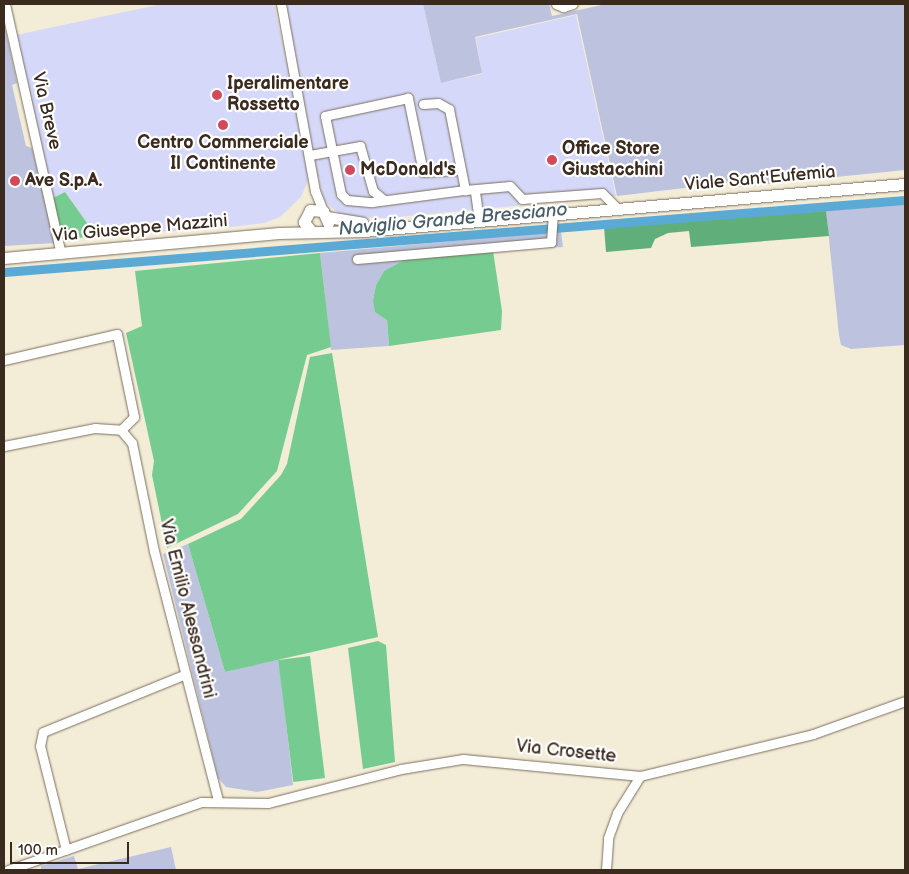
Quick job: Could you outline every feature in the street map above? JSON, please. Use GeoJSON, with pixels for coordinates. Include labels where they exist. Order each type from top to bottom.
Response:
{"type":"FeatureCollection","features":[{"type":"Feature","properties":{"kind":"main road","name":"Viale Sant'Eufemia"},"geometry":{"type":"LineString","coordinates":[[316,232],[479,220],[553,218],[618,208],[905,184]]}},
{"type":"Feature","properties":{"kind":"main road","name":"Viale Sant'Eufemia"},"geometry":{"type":"LineString","coordinates":[[306,216],[313,209],[352,223],[422,225]]}},
{"type":"Feature","properties":{"kind":"main road"},"geometry":{"type":"LineString","coordinates":[[306,216],[304,225],[316,232],[328,224],[325,214]]}},
{"type":"Feature","properties":{"kind":"main road","name":"Via Giuseppe Mazzini"},"geometry":{"type":"LineString","coordinates":[[279,233],[306,216]]}},
{"type":"Feature","properties":{"kind":"main road","name":"Via Giuseppe Mazzini"},"geometry":{"type":"LineString","coordinates":[[4,258],[279,233],[316,232]]}},
{"type":"Feature","properties":{"kind":"street","name":"Via Breve"},"geometry":{"type":"LineString","coordinates":[[5,4],[61,254]]}},
{"type":"Feature","properties":{"kind":"street"},"geometry":{"type":"LineString","coordinates":[[281,4],[310,155],[313,183],[325,214]]}},
{"type":"Feature","properties":{"kind":"street"},"geometry":{"type":"LineString","coordinates":[[556,4],[563,7],[574,4]]}},
{"type":"Feature","properties":{"kind":"street"},"geometry":{"type":"LineString","coordinates":[[459,170],[423,172],[411,101],[406,97],[327,114],[325,119],[342,197],[347,200],[383,199],[510,186],[522,199],[602,193],[618,208]]}},
{"type":"Feature","properties":{"kind":"street"},"geometry":{"type":"LineString","coordinates":[[423,104],[438,103],[449,109],[459,170],[470,191],[479,220]]}},
{"type":"Feature","properties":{"kind":"street"},"geometry":{"type":"LineString","coordinates":[[310,155],[358,145],[362,147],[373,191],[383,199]]}},
{"type":"Feature","properties":{"kind":"street"},"geometry":{"type":"LineString","coordinates":[[306,216],[313,183]]}},
{"type":"Feature","properties":{"kind":"street"},"geometry":{"type":"LineString","coordinates":[[362,200],[373,191]]}},
{"type":"Feature","properties":{"kind":"street"},"geometry":{"type":"LineString","coordinates":[[357,259],[549,243],[554,236],[553,218]]}},
{"type":"Feature","properties":{"kind":"street"},"geometry":{"type":"LineString","coordinates":[[4,360],[117,334],[134,417],[121,430],[95,428],[4,446]]}},
{"type":"Feature","properties":{"kind":"street","name":"Via Emilio Alessandrini"},"geometry":{"type":"LineString","coordinates":[[121,430],[132,443],[154,551],[218,800]]}},
{"type":"Feature","properties":{"kind":"street"},"geometry":{"type":"LineString","coordinates":[[66,850],[40,746],[43,732],[186,674]]}},
{"type":"Feature","properties":{"kind":"street","name":"Via Crosette"},"geometry":{"type":"LineString","coordinates":[[8,870],[182,807],[218,800],[268,803],[401,769],[463,759],[640,776],[813,734],[905,701]]}},
{"type":"Feature","properties":{"kind":"street"},"geometry":{"type":"LineString","coordinates":[[606,870],[608,838],[617,813],[640,776]]}},
{"type":"Feature","properties":{"kind":"shaded area"},"geometry":{"type":"Polygon","coordinates":[[[162,4],[274,4],[305,149],[308,181],[301,197],[280,217],[264,223],[231,227],[103,236],[92,230],[65,192],[53,198],[16,35],[162,4]]]}},
{"type":"Feature","properties":{"kind":"shaded area"},"geometry":{"type":"Polygon","coordinates":[[[284,4],[423,4],[441,83],[482,74],[476,38],[576,15],[616,196],[388,218],[346,217],[337,212],[324,201],[321,191],[284,4]]]}},
{"type":"Feature","properties":{"kind":"shaded area"},"geometry":{"type":"Polygon","coordinates":[[[423,4],[549,4],[552,16],[606,4],[905,4],[905,170],[736,187],[735,182],[617,196],[577,14],[475,37],[482,73],[441,83],[423,4]]]}},
{"type":"Feature","properties":{"kind":"shaded area"},"geometry":{"type":"Polygon","coordinates":[[[4,23],[17,83],[12,85],[26,146],[32,148],[55,243],[4,246],[4,23]]]}},
{"type":"Feature","properties":{"kind":"shaded area"},"geometry":{"type":"Polygon","coordinates":[[[905,205],[905,345],[851,349],[841,345],[826,211],[905,205]]]}},
{"type":"Feature","properties":{"kind":"shaded area"},"geometry":{"type":"Polygon","coordinates":[[[561,231],[563,247],[493,251],[384,271],[376,285],[373,300],[387,320],[389,346],[331,350],[320,253],[561,231]]]}},
{"type":"Feature","properties":{"kind":"shaded area"},"geometry":{"type":"Polygon","coordinates":[[[188,544],[225,672],[279,659],[293,785],[257,792],[226,787],[218,778],[163,554],[188,544]]]}},
{"type":"Feature","properties":{"kind":"shaded area"},"geometry":{"type":"Polygon","coordinates":[[[171,847],[176,870],[41,870],[41,866],[74,856],[78,869],[171,847]]]}},
{"type":"Feature","properties":{"kind":"green space"},"geometry":{"type":"Polygon","coordinates":[[[65,192],[92,230],[103,236],[61,239],[53,198],[65,192]]]}},
{"type":"Feature","properties":{"kind":"green space"},"geometry":{"type":"Polygon","coordinates":[[[826,211],[829,236],[691,247],[689,231],[668,233],[655,239],[651,248],[606,252],[604,227],[826,211]]]}},
{"type":"Feature","properties":{"kind":"green space"},"geometry":{"type":"Polygon","coordinates":[[[493,251],[502,311],[501,330],[389,346],[387,320],[375,312],[373,300],[376,285],[384,271],[409,258],[493,251]]]}},
{"type":"Feature","properties":{"kind":"green space"},"geometry":{"type":"Polygon","coordinates":[[[320,253],[331,347],[307,355],[277,471],[238,514],[167,548],[152,475],[154,461],[126,333],[142,326],[135,271],[320,253]]]}},
{"type":"Feature","properties":{"kind":"green space"},"geometry":{"type":"Polygon","coordinates":[[[332,353],[378,637],[225,672],[188,544],[241,519],[281,475],[287,464],[310,357],[332,353]]]}},
{"type":"Feature","properties":{"kind":"green space"},"geometry":{"type":"Polygon","coordinates":[[[378,641],[386,645],[395,762],[363,769],[348,648],[378,641]]]}},
{"type":"Feature","properties":{"kind":"green space"},"geometry":{"type":"Polygon","coordinates":[[[310,656],[325,778],[293,782],[278,660],[310,656]]]}},
{"type":"Feature","properties":{"kind":"waterway","name":"Naviglio Grande Bresciano"},"geometry":{"type":"LineString","coordinates":[[4,272],[905,200]]}},
{"type":"Feature","properties":{"kind":"place","name":"Iperalimentare Rossetto"},"geometry":{"type":"Point","coordinates":[217,95]}},
{"type":"Feature","properties":{"kind":"place","name":"Centro Commerciale Il Continente"},"geometry":{"type":"Point","coordinates":[223,125]}},
{"type":"Feature","properties":{"kind":"place","name":"Office Store Giustacchini"},"geometry":{"type":"Point","coordinates":[552,160]}},
{"type":"Feature","properties":{"kind":"place","name":"McDonald's"},"geometry":{"type":"Point","coordinates":[350,170]}},
{"type":"Feature","properties":{"kind":"place","name":"Ave S.p.A."},"geometry":{"type":"Point","coordinates":[15,181]}}]}
